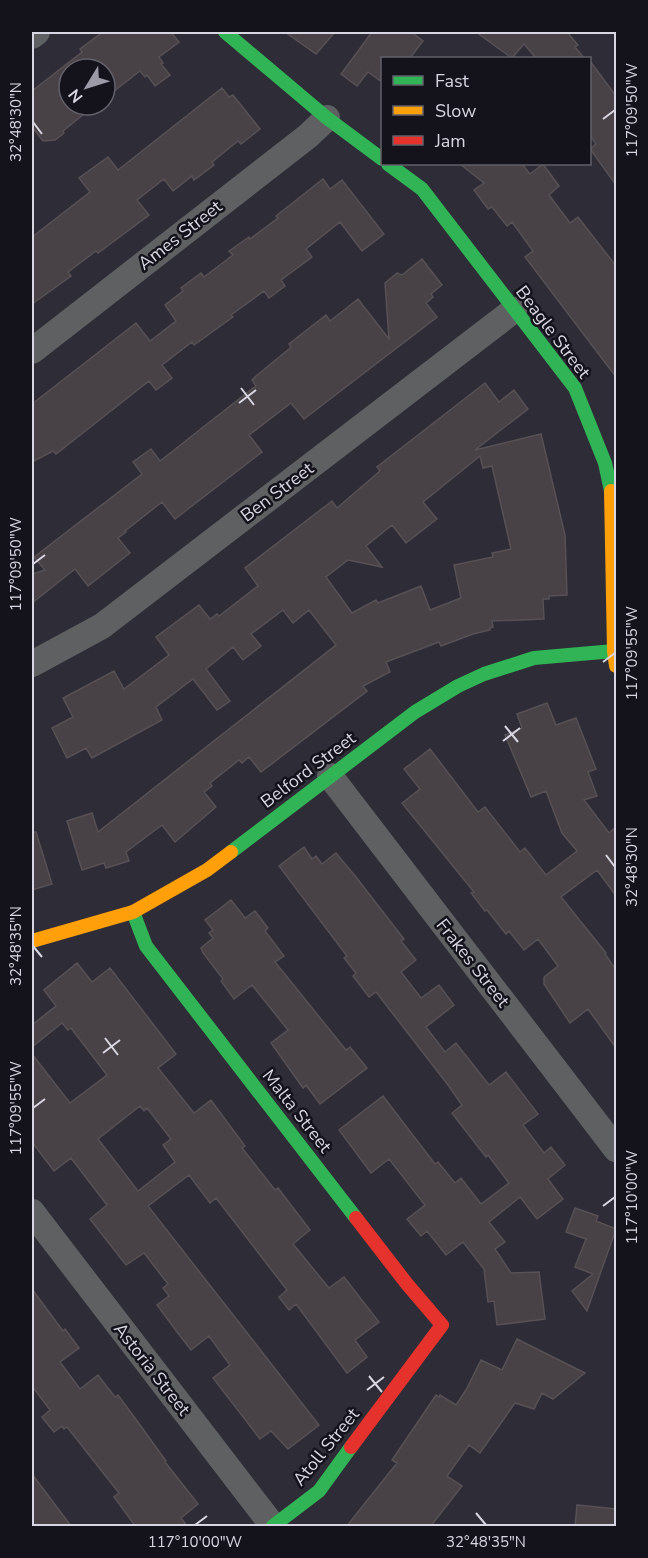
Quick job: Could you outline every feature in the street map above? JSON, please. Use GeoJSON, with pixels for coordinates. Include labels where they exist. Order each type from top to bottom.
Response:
{"type":"FeatureCollection","features":[{"type":"Feature","properties":{"kind":"street"},"geometry":{"type":"LineString","coordinates":[[32,36],[37,32]]}},
{"type":"Feature","properties":{"kind":"street"},"geometry":{"type":"LineString","coordinates":[[225,32],[327,118],[381,158]]}},
{"type":"Feature","properties":{"kind":"street","name":"Ames Street"},"geometry":{"type":"LineString","coordinates":[[32,351],[308,136],[327,118]]}},
{"type":"Feature","properties":{"kind":"street","name":"Beagle Street"},"geometry":{"type":"LineString","coordinates":[[389,165],[422,189],[575,388],[611,463],[616,666]]}},
{"type":"Feature","properties":{"kind":"street","name":"Ben Street"},"geometry":{"type":"LineString","coordinates":[[32,664],[102,626],[514,310]]}},
{"type":"Feature","properties":{"kind":"street","name":"Belford Street"},"geometry":{"type":"LineString","coordinates":[[32,941],[134,912],[207,870],[415,712],[458,686],[484,674],[534,658],[614,651]]}},
{"type":"Feature","properties":{"kind":"street","name":"Frakes Street"},"geometry":{"type":"LineString","coordinates":[[330,777],[616,1149]]}},
{"type":"Feature","properties":{"kind":"street","name":"Malta Street"},"geometry":{"type":"LineString","coordinates":[[134,912],[146,946],[407,1284],[442,1325]]}},
{"type":"Feature","properties":{"kind":"street","name":"Astoria Street"},"geometry":{"type":"LineString","coordinates":[[32,1212],[273,1527]]}},
{"type":"Feature","properties":{"kind":"street","name":"Atoll Street"},"geometry":{"type":"LineString","coordinates":[[273,1527],[319,1491],[442,1325]]}},
{"type":"Feature","properties":{"kind":"building"},"geometry":{"type":"Polygon","coordinates":[[[103,32],[171,32],[179,42],[159,57],[163,63],[161,64],[170,75],[155,86],[147,75],[145,77],[140,71],[117,89],[117,57],[76,57],[82,52],[80,49],[103,32]]]}},
{"type":"Feature","properties":{"kind":"building"},"geometry":{"type":"Polygon","coordinates":[[[285,32],[335,32],[316,54],[285,32]]]}},
{"type":"Feature","properties":{"kind":"building"},"geometry":{"type":"Polygon","coordinates":[[[372,32],[411,32],[423,41],[411,57],[381,57],[381,81],[368,72],[357,86],[341,74],[372,32]]]}},
{"type":"Feature","properties":{"kind":"building"},"geometry":{"type":"Polygon","coordinates":[[[476,32],[567,32],[578,45],[575,47],[583,57],[535,57],[524,44],[511,57],[476,32]]]}},
{"type":"Feature","properties":{"kind":"building"},"geometry":{"type":"Polygon","coordinates":[[[591,62],[616,96],[616,185],[591,150],[596,144],[591,136],[591,62]]]}},
{"type":"Feature","properties":{"kind":"building"},"geometry":{"type":"Polygon","coordinates":[[[57,72],[57,117],[80,117],[55,140],[43,141],[32,127],[32,91],[57,72]]]}},
{"type":"Feature","properties":{"kind":"building"},"geometry":{"type":"Polygon","coordinates":[[[222,88],[229,97],[233,95],[260,129],[241,144],[238,141],[212,162],[214,165],[194,180],[192,176],[173,191],[164,179],[137,200],[149,215],[68,272],[71,276],[32,304],[32,237],[90,192],[79,178],[108,157],[118,170],[222,88]]]}},
{"type":"Feature","properties":{"kind":"building"},"geometry":{"type":"Polygon","coordinates":[[[461,165],[523,165],[530,174],[544,165],[559,186],[549,195],[570,223],[578,217],[616,266],[616,377],[525,257],[533,251],[512,222],[507,226],[492,207],[488,209],[474,190],[484,183],[461,165]]]}},
{"type":"Feature","properties":{"kind":"building"},"geometry":{"type":"Polygon","coordinates":[[[323,179],[330,189],[342,180],[384,234],[362,251],[340,222],[306,249],[312,257],[281,280],[285,286],[269,298],[264,291],[231,315],[233,317],[194,345],[192,342],[162,365],[172,378],[156,390],[149,381],[56,454],[53,451],[32,462],[32,404],[136,323],[150,341],[176,321],[165,305],[183,291],[181,288],[201,273],[204,277],[233,255],[229,251],[278,218],[276,216],[323,179]]]}},
{"type":"Feature","properties":{"kind":"building"},"geometry":{"type":"Polygon","coordinates":[[[422,259],[442,285],[431,294],[433,297],[426,303],[437,317],[304,419],[291,403],[249,435],[262,452],[175,519],[162,502],[118,538],[130,553],[88,586],[75,569],[32,603],[32,574],[45,570],[34,557],[142,474],[133,462],[151,449],[160,461],[256,386],[252,380],[289,349],[291,347],[289,344],[326,315],[330,321],[358,299],[389,339],[385,283],[397,273],[402,275],[422,259]]]}},
{"type":"Feature","properties":{"kind":"building"},"geometry":{"type":"Polygon","coordinates":[[[485,383],[499,402],[514,390],[528,409],[475,450],[541,434],[565,535],[567,595],[549,596],[549,599],[543,599],[544,619],[492,621],[493,627],[490,630],[441,646],[439,642],[386,662],[390,672],[363,686],[367,691],[261,772],[249,757],[242,763],[239,760],[210,783],[212,786],[204,792],[216,807],[175,842],[162,825],[126,852],[129,861],[106,868],[104,863],[82,870],[67,821],[92,813],[98,832],[336,645],[309,610],[293,623],[283,610],[251,634],[261,646],[243,660],[233,647],[206,669],[230,701],[217,710],[193,679],[156,707],[162,720],[92,758],[86,748],[67,758],[52,728],[73,717],[63,698],[114,671],[124,689],[169,655],[156,637],[199,605],[210,619],[217,614],[219,616],[258,586],[245,568],[332,501],[337,508],[380,471],[377,467],[485,383]],[[480,456],[423,502],[437,519],[406,543],[392,525],[366,546],[382,567],[348,560],[326,577],[352,613],[376,600],[378,603],[421,586],[430,610],[461,598],[454,565],[493,557],[492,553],[511,549],[492,466],[483,468],[480,456]]]}},
{"type":"Feature","properties":{"kind":"building"},"geometry":{"type":"Polygon","coordinates":[[[547,703],[556,725],[576,718],[596,769],[588,772],[597,796],[584,800],[609,833],[616,827],[616,896],[597,870],[561,897],[606,953],[616,970],[616,1048],[588,1009],[570,1023],[544,984],[544,977],[558,966],[538,939],[524,950],[509,931],[506,934],[487,910],[485,911],[471,893],[474,892],[402,803],[420,789],[404,769],[430,749],[478,812],[485,807],[520,852],[525,848],[546,875],[577,851],[562,833],[546,791],[531,797],[505,735],[522,728],[517,714],[547,703]]]}},
{"type":"Feature","properties":{"kind":"building"},"geometry":{"type":"Polygon","coordinates":[[[32,832],[36,832],[52,884],[32,890],[32,832]]]}},
{"type":"Feature","properties":{"kind":"building"},"geometry":{"type":"Polygon","coordinates":[[[304,847],[312,859],[316,856],[322,864],[336,853],[356,877],[404,939],[401,941],[416,960],[401,972],[421,998],[439,985],[454,1005],[426,1027],[445,1052],[456,1043],[489,1085],[506,1072],[538,1114],[523,1125],[544,1153],[551,1147],[565,1165],[548,1179],[563,1199],[537,1219],[520,1197],[489,1222],[505,1242],[495,1249],[511,1273],[539,1272],[545,1319],[497,1325],[494,1301],[488,1302],[484,1269],[463,1242],[446,1255],[427,1231],[421,1236],[407,1219],[425,1205],[389,1159],[371,1173],[339,1130],[383,1096],[435,1164],[438,1162],[455,1183],[461,1178],[481,1204],[509,1183],[452,1113],[462,1105],[448,1085],[376,992],[369,997],[353,976],[356,973],[344,958],[347,956],[279,866],[304,847]]]}},
{"type":"Feature","properties":{"kind":"building"},"geometry":{"type":"Polygon","coordinates":[[[231,900],[245,918],[255,911],[268,928],[265,931],[284,956],[275,962],[346,1050],[350,1047],[367,1068],[320,1104],[306,1085],[303,1088],[271,1043],[288,1030],[252,985],[234,999],[221,981],[223,979],[203,953],[201,948],[213,938],[209,933],[213,930],[205,920],[231,900]]]}},
{"type":"Feature","properties":{"kind":"building"},"geometry":{"type":"Polygon","coordinates":[[[77,963],[92,982],[110,968],[176,1054],[158,1068],[194,1113],[211,1100],[245,1146],[242,1148],[275,1190],[278,1188],[310,1230],[293,1244],[329,1288],[344,1277],[379,1322],[355,1340],[367,1357],[347,1373],[296,1304],[289,1310],[279,1297],[287,1290],[216,1198],[210,1203],[189,1175],[148,1206],[319,1425],[288,1449],[271,1431],[260,1439],[213,1378],[230,1365],[209,1336],[191,1350],[157,1305],[169,1296],[163,1288],[168,1284],[144,1253],[126,1265],[90,1219],[107,1205],[71,1158],[54,1171],[32,1142],[32,1054],[70,1103],[107,1075],[71,1028],[68,1030],[62,1023],[32,1047],[32,1025],[56,1006],[44,990],[77,963]],[[140,1106],[98,1139],[138,1191],[175,1162],[163,1145],[171,1139],[147,1108],[144,1111],[140,1106]]]}},
{"type":"Feature","properties":{"kind":"building"},"geometry":{"type":"Polygon","coordinates":[[[575,1208],[598,1216],[596,1221],[616,1229],[587,1311],[572,1291],[593,1274],[575,1267],[586,1239],[566,1232],[575,1208]]]}},
{"type":"Feature","properties":{"kind":"building"},"geometry":{"type":"Polygon","coordinates":[[[32,1289],[63,1331],[65,1329],[79,1348],[60,1362],[80,1389],[98,1375],[115,1397],[118,1395],[198,1504],[181,1518],[188,1527],[136,1527],[114,1497],[119,1493],[67,1427],[64,1429],[62,1426],[54,1432],[42,1417],[50,1410],[32,1386],[32,1289]]]}},
{"type":"Feature","properties":{"kind":"building"},"geometry":{"type":"Polygon","coordinates":[[[517,1339],[585,1373],[553,1399],[542,1393],[534,1409],[515,1403],[480,1453],[469,1445],[447,1476],[462,1486],[430,1527],[346,1527],[397,1463],[392,1460],[436,1395],[456,1405],[481,1360],[502,1370],[517,1339]]]}},
{"type":"Feature","properties":{"kind":"building"},"geometry":{"type":"Polygon","coordinates":[[[32,1474],[56,1506],[72,1527],[32,1527],[32,1474]]]}},
{"type":"Feature","properties":{"kind":"building"},"geometry":{"type":"Polygon","coordinates":[[[577,1505],[616,1509],[616,1527],[575,1527],[577,1505]]]}},
{"type":"Feature","properties":{"kind":"traffic: fast"},"geometry":{"type":"LineString","coordinates":[[225,32],[327,118],[381,158]]}},
{"type":"Feature","properties":{"kind":"traffic: fast"},"geometry":{"type":"LineString","coordinates":[[389,165],[422,189],[575,388],[605,463],[611,491]]}},
{"type":"Feature","properties":{"kind":"traffic: fast"},"geometry":{"type":"LineString","coordinates":[[231,852],[415,712],[458,686],[484,674],[534,658],[614,651]]}},
{"type":"Feature","properties":{"kind":"traffic: fast"},"geometry":{"type":"LineString","coordinates":[[133,912],[146,946],[356,1218]]}},
{"type":"Feature","properties":{"kind":"traffic: fast"},"geometry":{"type":"LineString","coordinates":[[273,1526],[319,1491],[351,1447]]}},
{"type":"Feature","properties":{"kind":"traffic: slow"},"geometry":{"type":"LineString","coordinates":[[611,491],[616,666]]}},
{"type":"Feature","properties":{"kind":"traffic: slow"},"geometry":{"type":"LineString","coordinates":[[32,941],[133,912],[207,870],[231,852]]}},
{"type":"Feature","properties":{"kind":"traffic: jam"},"geometry":{"type":"LineString","coordinates":[[351,1447],[442,1325],[356,1218]]}}]}
